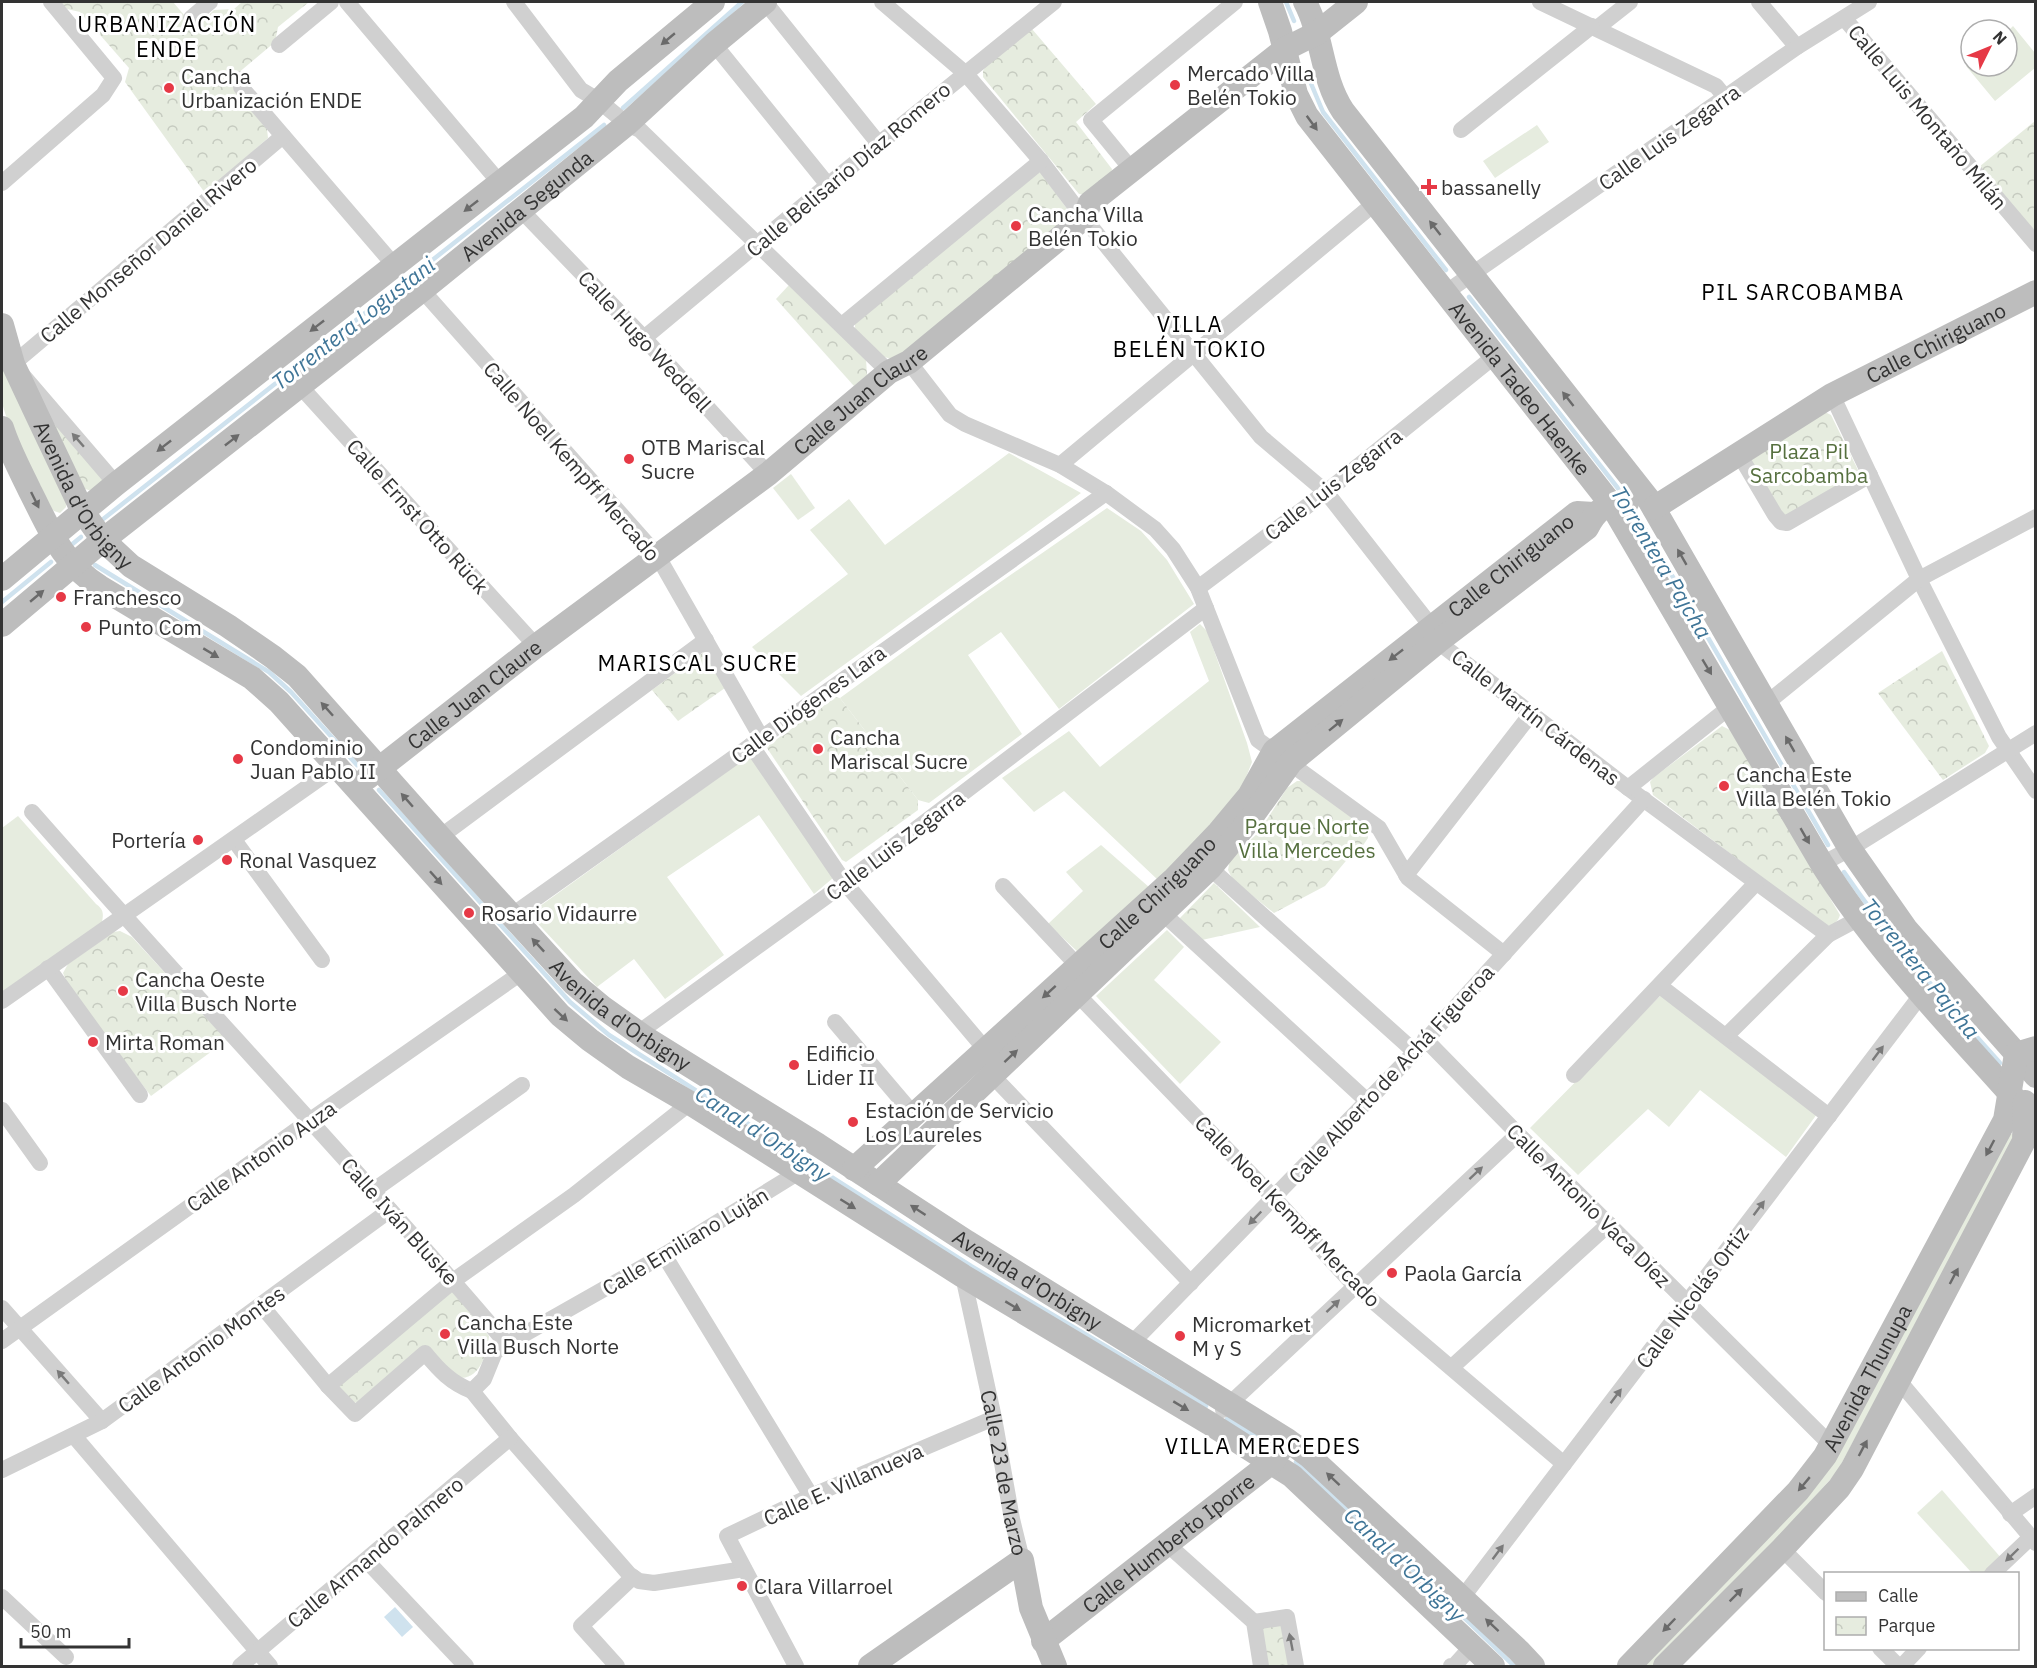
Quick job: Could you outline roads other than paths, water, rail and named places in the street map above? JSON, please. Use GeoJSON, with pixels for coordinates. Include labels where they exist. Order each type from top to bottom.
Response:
{"type":"FeatureCollection","features":[{"type":"Feature","properties":{"kind":"main road","name":"Avenida Segunda"},"geometry":{"type":"LineString","coordinates":[[2,579],[116,484],[584,117],[598,100],[712,2]]}},
{"type":"Feature","properties":{"kind":"main road","name":"Avenida Segunda"},"geometry":{"type":"LineString","coordinates":[[2,625],[103,540],[422,290],[627,124],[714,44],[765,2]]}},
{"type":"Feature","properties":{"kind":"main road","name":"Avenida Tadeo Haenke"},"geometry":{"type":"LineString","coordinates":[[1269,2],[1285,49],[1296,94],[1307,116],[1496,355],[1628,505],[1731,706],[1858,919],[2023,1109]]}},
{"type":"Feature","properties":{"kind":"main road","name":"Avenida Tadeo Haenke"},"geometry":{"type":"LineString","coordinates":[[1305,2],[1313,16],[1330,87],[1336,102],[1470,274],[1767,703],[1847,851],[1906,929],[2030,1059]]}},
{"type":"Feature","properties":{"kind":"main road","name":"Calle Juan Claure"},"geometry":{"type":"LineString","coordinates":[[356,787],[536,646],[768,474],[1084,218],[1090,203],[1285,49],[1317,33],[1356,2]]}},
{"type":"Feature","properties":{"kind":"main road","name":"Calle Chiriguano"},"geometry":{"type":"LineString","coordinates":[[854,1169],[914,1115],[1077,994],[1156,907],[1173,880],[1219,832],[1282,756],[1436,633],[1577,513],[1628,505],[1738,454],[1832,395],[2036,292]]}},
{"type":"Feature","properties":{"kind":"main road","name":"Avenida d'Orbigny"},"geometry":{"type":"LineString","coordinates":[[2,325],[13,364],[83,512],[103,540],[130,566],[228,626],[290,670],[573,983],[638,1033],[967,1242],[1287,1440],[1309,1456],[1533,1666]]}},
{"type":"Feature","properties":{"kind":"main road","name":"Avenida d'Orbigny"},"geometry":{"type":"LineString","coordinates":[[2,428],[53,537],[73,566],[100,587],[252,678],[279,702],[521,973],[560,1015],[590,1040],[628,1067],[690,1103],[963,1276],[1272,1462],[1292,1476],[1493,1666]]}},
{"type":"Feature","properties":{"kind":"main road","name":"Calle Chiriguano"},"geometry":{"type":"LineString","coordinates":[[878,1184],[984,1061],[1078,966],[1210,868],[1248,822],[1282,756]]}},
{"type":"Feature","properties":{"kind":"main road","name":"Avenida Thunupa"},"geometry":{"type":"LineString","coordinates":[[1676,1663],[1839,1488],[1852,1468],[2024,1142],[2023,1109],[2030,1059]]}},
{"type":"Feature","properties":{"kind":"main road","name":"Avenida Thunupa"},"geometry":{"type":"LineString","coordinates":[[1629,1666],[1798,1491],[1825,1456],[2005,1120],[2023,1109]]}},
{"type":"Feature","properties":{"kind":"main road","name":"Calle Humberto Iporre"},"geometry":{"type":"LineString","coordinates":[[1043,1641],[1272,1462],[1287,1440]]}},
{"type":"Feature","properties":{"kind":"main road","name":"Calle 23 de Marzo"},"geometry":{"type":"LineString","coordinates":[[1022,1560],[1031,1608],[1055,1666]]}},
{"type":"Feature","properties":{"kind":"main road"},"geometry":{"type":"LineString","coordinates":[[870,1666],[1022,1560]]}},
{"type":"Feature","properties":{"kind":"street"},"geometry":{"type":"LineString","coordinates":[[2,183],[103,95],[114,78],[51,2]]}},
{"type":"Feature","properties":{"kind":"street"},"geometry":{"type":"LineString","coordinates":[[191,18],[210,2]]}},
{"type":"Feature","properties":{"kind":"street"},"geometry":{"type":"LineString","coordinates":[[279,45],[331,2]]}},
{"type":"Feature","properties":{"kind":"street"},"geometry":{"type":"LineString","coordinates":[[347,2],[500,183]]}},
{"type":"Feature","properties":{"kind":"street"},"geometry":{"type":"LineString","coordinates":[[514,2],[581,90],[598,100],[627,124],[640,130],[842,326],[899,367],[950,415],[965,424],[1060,465],[1106,492],[1155,529],[1173,549],[1198,588],[1258,740],[1379,828],[1407,875],[1504,954]]}},
{"type":"Feature","properties":{"kind":"street"},"geometry":{"type":"LineString","coordinates":[[765,2],[879,144]]}},
{"type":"Feature","properties":{"kind":"street","name":"Calle Martín Cárdenas"},"geometry":{"type":"LineString","coordinates":[[882,2],[965,73],[1041,160],[1084,218],[1261,437],[1326,492],[1447,649],[1628,788],[1828,935]]}},
{"type":"Feature","properties":{"kind":"street","name":"Calle Belisario Díaz Romero"},"geometry":{"type":"LineString","coordinates":[[644,338],[1054,2]]}},
{"type":"Feature","properties":{"kind":"street"},"geometry":{"type":"LineString","coordinates":[[1132,170],[1091,120],[1235,2]]}},
{"type":"Feature","properties":{"kind":"street"},"geometry":{"type":"LineString","coordinates":[[1540,2],[1716,86],[1725,97]]}},
{"type":"Feature","properties":{"kind":"street"},"geometry":{"type":"LineString","coordinates":[[1461,130],[1594,27],[1630,2]]}},
{"type":"Feature","properties":{"kind":"street"},"geometry":{"type":"LineString","coordinates":[[1759,2],[1797,47]]}},
{"type":"Feature","properties":{"kind":"street","name":"Calle Luis Zegarra"},"geometry":{"type":"LineString","coordinates":[[1445,293],[1797,47],[1869,2]]}},
{"type":"Feature","properties":{"kind":"street","name":"Calle Luis Montaño Milán"},"geometry":{"type":"LineString","coordinates":[[1844,18],[2036,244]]}},
{"type":"Feature","properties":{"kind":"street"},"geometry":{"type":"LineString","coordinates":[[714,44],[828,185]]}},
{"type":"Feature","properties":{"kind":"street"},"geometry":{"type":"LineString","coordinates":[[241,79],[241,87],[394,265]]}},
{"type":"Feature","properties":{"kind":"street","name":"Calle Monseñor Daniel Rivero"},"geometry":{"type":"LineString","coordinates":[[13,364],[283,136]]}},
{"type":"Feature","properties":{"kind":"street"},"geometry":{"type":"LineString","coordinates":[[842,326],[1041,160]]}},
{"type":"Feature","properties":{"kind":"street"},"geometry":{"type":"LineString","coordinates":[[1060,465],[1375,203]]}},
{"type":"Feature","properties":{"kind":"street","name":"Calle Hugo Weddell"},"geometry":{"type":"LineString","coordinates":[[521,210],[644,338],[768,474]]}},
{"type":"Feature","properties":{"kind":"street","name":"Calle Noel Kempff Mercado"},"geometry":{"type":"LineString","coordinates":[[422,290],[657,555],[706,640],[756,741],[845,883],[984,1061],[1191,1283]]}},
{"type":"Feature","properties":{"kind":"street","name":"Calle Luis Zegarra"},"geometry":{"type":"LineString","coordinates":[[1198,588],[1326,492],[1496,355]]}},
{"type":"Feature","properties":{"kind":"street"},"geometry":{"type":"LineString","coordinates":[[13,364],[116,484]]}},
{"type":"Feature","properties":{"kind":"street","name":"Calle Ernst Otto Rück"},"geometry":{"type":"LineString","coordinates":[[300,386],[536,646]]}},
{"type":"Feature","properties":{"kind":"street"},"geometry":{"type":"LineString","coordinates":[[1832,395],[1919,579],[2008,750],[2036,790]]}},
{"type":"Feature","properties":{"kind":"street"},"geometry":{"type":"LineString","coordinates":[[1738,454],[1775,515],[1781,522],[1787,523],[1870,475]]}},
{"type":"Feature","properties":{"kind":"street","name":"Calle Diógenes Lara"},"geometry":{"type":"LineString","coordinates":[[511,916],[1106,492]]}},
{"type":"Feature","properties":{"kind":"street"},"geometry":{"type":"LineString","coordinates":[[1767,703],[1919,579],[2036,517]]}},
{"type":"Feature","properties":{"kind":"street","name":"Calle Luis Zegarra"},"geometry":{"type":"LineString","coordinates":[[638,1033],[845,883],[1206,608]]}},
{"type":"Feature","properties":{"kind":"street"},"geometry":{"type":"LineString","coordinates":[[440,837],[706,640]]}},
{"type":"Feature","properties":{"kind":"street"},"geometry":{"type":"LineString","coordinates":[[1628,788],[1731,706]]}},
{"type":"Feature","properties":{"kind":"street"},"geometry":{"type":"LineString","coordinates":[[1407,875],[1531,714]]}},
{"type":"Feature","properties":{"kind":"street"},"geometry":{"type":"LineString","coordinates":[[1825,863],[2036,734]]}},
{"type":"Feature","properties":{"kind":"street"},"geometry":{"type":"LineString","coordinates":[[2,1001],[234,840],[336,766]]}},
{"type":"Feature","properties":{"kind":"street","name":"Calle Alberto de Achá Figueroa"},"geometry":{"type":"LineString","coordinates":[[1132,1343],[1414,1052],[1644,799]]}},
{"type":"Feature","properties":{"kind":"street","name":"Calle Iván Bluske"},"geometry":{"type":"LineString","coordinates":[[32,812],[309,1121],[374,1190],[507,1344]]}},
{"type":"Feature","properties":{"kind":"street"},"geometry":{"type":"LineString","coordinates":[[234,840],[322,960]]}},
{"type":"Feature","properties":{"kind":"street"},"geometry":{"type":"LineString","coordinates":[[1210,868],[1414,1052]]}},
{"type":"Feature","properties":{"kind":"street"},"geometry":{"type":"LineString","coordinates":[[1574,1075],[1756,883]]}},
{"type":"Feature","properties":{"kind":"street"},"geometry":{"type":"LineString","coordinates":[[1003,886],[1078,966]]}},
{"type":"Feature","properties":{"kind":"street"},"geometry":{"type":"LineString","coordinates":[[1156,907],[1366,1100]]}},
{"type":"Feature","properties":{"kind":"street"},"geometry":{"type":"LineString","coordinates":[[1726,1036],[1828,935],[1858,919]]}},
{"type":"Feature","properties":{"kind":"street"},"geometry":{"type":"LineString","coordinates":[[48,968],[140,1095]]}},
{"type":"Feature","properties":{"kind":"street","name":"Calle Antonio Auza"},"geometry":{"type":"LineString","coordinates":[[2,1341],[309,1121],[521,973]]}},
{"type":"Feature","properties":{"kind":"street"},"geometry":{"type":"LineString","coordinates":[[1660,986],[1829,1116]]}},
{"type":"Feature","properties":{"kind":"street","name":"Calle Noel Kempff Mercado"},"geometry":{"type":"LineString","coordinates":[[1077,994],[1274,1198],[1355,1286],[1564,1464]]}},
{"type":"Feature","properties":{"kind":"street","name":"Calle Nicolás Ortiz"},"geometry":{"type":"LineString","coordinates":[[1462,1598],[1922,995]]}},
{"type":"Feature","properties":{"kind":"street"},"geometry":{"type":"LineString","coordinates":[[835,1022],[914,1115]]}},
{"type":"Feature","properties":{"kind":"street","name":"Calle Antonio Vaca Díez"},"geometry":{"type":"LineString","coordinates":[[1425,1039],[1831,1445]]}},
{"type":"Feature","properties":{"kind":"street"},"geometry":{"type":"LineString","coordinates":[[374,1190],[522,1085]]}},
{"type":"Feature","properties":{"kind":"street"},"geometry":{"type":"LineString","coordinates":[[328,1386],[453,1281],[574,1195],[690,1103]]}},
{"type":"Feature","properties":{"kind":"street"},"geometry":{"type":"LineString","coordinates":[[2,1110],[40,1163]]}},
{"type":"Feature","properties":{"kind":"street"},"geometry":{"type":"LineString","coordinates":[[1209,1424],[1518,1134]]}},
{"type":"Feature","properties":{"kind":"street","name":"Calle Emiliano Luján"},"geometry":{"type":"LineString","coordinates":[[507,1344],[664,1255],[799,1172]]}},
{"type":"Feature","properties":{"kind":"street","name":"Calle Antonio Montes"},"geometry":{"type":"LineString","coordinates":[[2,1470],[102,1421],[390,1210]]}},
{"type":"Feature","properties":{"kind":"street"},"geometry":{"type":"LineString","coordinates":[[1452,1367],[1609,1224]]}},
{"type":"Feature","properties":{"kind":"street"},"geometry":{"type":"LineString","coordinates":[[664,1255],[811,1496]]}},
{"type":"Feature","properties":{"kind":"street","name":"Calle 23 de Marzo"},"geometry":{"type":"LineString","coordinates":[[963,1276],[1022,1560]]}},
{"type":"Feature","properties":{"kind":"street"},"geometry":{"type":"LineString","coordinates":[[261,1305],[328,1386],[355,1414],[425,1353],[444,1376],[472,1391],[510,1438],[633,1577],[639,1581],[654,1582],[744,1569],[796,1666]]}},
{"type":"Feature","properties":{"kind":"street"},"geometry":{"type":"LineString","coordinates":[[2,1308],[102,1421]]}},
{"type":"Feature","properties":{"kind":"street"},"geometry":{"type":"LineString","coordinates":[[472,1391],[484,1379],[495,1352],[507,1344]]}},
{"type":"Feature","properties":{"kind":"street"},"geometry":{"type":"LineString","coordinates":[[1899,1381],[2033,1540],[1994,1572]]}},
{"type":"Feature","properties":{"kind":"street","name":"Calle E. Villanueva"},"geometry":{"type":"LineString","coordinates":[[744,1569],[727,1536],[811,1496],[994,1418]]}},
{"type":"Feature","properties":{"kind":"street"},"geometry":{"type":"LineString","coordinates":[[74,1436],[270,1666]]}},
{"type":"Feature","properties":{"kind":"street","name":"Calle Armando Palmero"},"geometry":{"type":"LineString","coordinates":[[240,1666],[510,1438]]}},
{"type":"Feature","properties":{"kind":"street"},"geometry":{"type":"LineString","coordinates":[[2010,1514],[2036,1496]]}},
{"type":"Feature","properties":{"kind":"street"},"geometry":{"type":"LineString","coordinates":[[1167,1544],[1254,1622],[1261,1666]]}},
{"type":"Feature","properties":{"kind":"street"},"geometry":{"type":"LineString","coordinates":[[1782,1549],[1824,1591]]}},
{"type":"Feature","properties":{"kind":"street"},"geometry":{"type":"LineString","coordinates":[[366,1560],[466,1666]]}},
{"type":"Feature","properties":{"kind":"street"},"geometry":{"type":"LineString","coordinates":[[617,1666],[580,1626],[633,1577]]}},
{"type":"Feature","properties":{"kind":"street"},"geometry":{"type":"LineString","coordinates":[[2,1597],[66,1657]]}},
{"type":"Feature","properties":{"kind":"street"},"geometry":{"type":"LineString","coordinates":[[1254,1622],[1287,1617],[1296,1666]]}},
{"type":"Feature","properties":{"kind":"street"},"geometry":{"type":"LineString","coordinates":[[1451,1666],[1454,1666],[1472,1646]]}},
{"type":"Feature","properties":{"kind":"street"},"geometry":{"type":"LineString","coordinates":[[1882,1650],[1900,1666],[1917,1650]]}},
{"type":"Feature","properties":{"kind":"water"},"geometry":{"type":"Polygon","coordinates":[[[395,1607],[413,1627],[402,1637],[384,1617],[395,1607]]]}},
{"type":"Feature","properties":{"kind":"waterway","name":"Torrentera Logustani"},"geometry":{"type":"LineString","coordinates":[[623,108],[742,2]]}},
{"type":"Feature","properties":{"kind":"waterway","name":"Torrentera Pajcha"},"geometry":{"type":"LineString","coordinates":[[1286,2],[1294,21]]}},
{"type":"Feature","properties":{"kind":"waterway","name":"Torrentera Pajcha"},"geometry":{"type":"LineString","coordinates":[[1307,74],[1323,112],[1446,270]]}},
{"type":"Feature","properties":{"kind":"waterway","name":"Torrentera Logustani"},"geometry":{"type":"LineString","coordinates":[[102,520],[604,125]]}},
{"type":"Feature","properties":{"kind":"waterway","name":"Torrentera Pajcha"},"geometry":{"type":"LineString","coordinates":[[1469,297],[1624,496]]}},
{"type":"Feature","properties":{"kind":"waterway","name":"Torrentera Pajcha"},"geometry":{"type":"LineString","coordinates":[[1633,508],[1828,845]]}},
{"type":"Feature","properties":{"kind":"waterway","name":"Torrentera Logustani"},"geometry":{"type":"LineString","coordinates":[[70,546],[81,537]]}},
{"type":"Feature","properties":{"kind":"waterway","name":"Torrentera Logustani"},"geometry":{"type":"LineString","coordinates":[[2,602],[51,562]]}},
{"type":"Feature","properties":{"kind":"waterway","name":"Canal d'Orbigny"},"geometry":{"type":"LineString","coordinates":[[95,565],[269,672],[291,692],[357,765]]}},
{"type":"Feature","properties":{"kind":"waterway","name":"Canal d'Orbigny"},"geometry":{"type":"LineString","coordinates":[[379,790],[570,1002],[609,1035],[971,1266],[1206,1406]]}},
{"type":"Feature","properties":{"kind":"waterway","name":"Torrentera Pajcha"},"geometry":{"type":"LineString","coordinates":[[1844,872],[1939,994],[2000,1063]]}},
{"type":"Feature","properties":{"kind":"waterway","name":"Canal d'Orbigny"},"geometry":{"type":"LineString","coordinates":[[1227,1419],[1271,1446]]}},
{"type":"Feature","properties":{"kind":"waterway","name":"Canal d'Orbigny"},"geometry":{"type":"LineString","coordinates":[[1296,1462],[1514,1666]]}},
{"type":"Feature","properties":{"kind":"place","name":"Mercado Villa Belén Tokio"},"geometry":{"type":"Point","coordinates":[1175,85]}},
{"type":"Feature","properties":{"kind":"place","name":"Cancha Urbanización ENDE"},"geometry":{"type":"Point","coordinates":[169,88]}},
{"type":"Feature","properties":{"kind":"place","name":"bassanelly"},"geometry":{"type":"Point","coordinates":[1429,187]}},
{"type":"Feature","properties":{"kind":"place","name":"Cancha Villa Belén Tokio"},"geometry":{"type":"Point","coordinates":[1016,226]}},
{"type":"Feature","properties":{"kind":"place","name":"OTB Mariscal Sucre"},"geometry":{"type":"Point","coordinates":[629,459]}},
{"type":"Feature","properties":{"kind":"place","name":"Franchesco"},"geometry":{"type":"Point","coordinates":[61,597]}},
{"type":"Feature","properties":{"kind":"place","name":"Punto Com"},"geometry":{"type":"Point","coordinates":[86,627]}},
{"type":"Feature","properties":{"kind":"place","name":"Cancha Mariscal Sucre"},"geometry":{"type":"Point","coordinates":[818,749]}},
{"type":"Feature","properties":{"kind":"place","name":"Condominio Juan Pablo II"},"geometry":{"type":"Point","coordinates":[238,759]}},
{"type":"Feature","properties":{"kind":"place","name":"Cancha Este Villa Belén Tokio"},"geometry":{"type":"Point","coordinates":[1724,786]}},
{"type":"Feature","properties":{"kind":"place","name":"Portería"},"geometry":{"type":"Point","coordinates":[198,840]}},
{"type":"Feature","properties":{"kind":"place","name":"Ronal Vasquez"},"geometry":{"type":"Point","coordinates":[227,860]}},
{"type":"Feature","properties":{"kind":"place","name":"Rosario Vidaurre"},"geometry":{"type":"Point","coordinates":[469,913]}},
{"type":"Feature","properties":{"kind":"place","name":"Cancha Oeste Villa Busch Norte"},"geometry":{"type":"Point","coordinates":[123,991]}},
{"type":"Feature","properties":{"kind":"place","name":"Mirta Roman"},"geometry":{"type":"Point","coordinates":[93,1042]}},
{"type":"Feature","properties":{"kind":"place","name":"Edificio Lider II"},"geometry":{"type":"Point","coordinates":[794,1065]}},
{"type":"Feature","properties":{"kind":"place","name":"Estación de Servicio Los Laureles"},"geometry":{"type":"Point","coordinates":[853,1122]}},
{"type":"Feature","properties":{"kind":"place","name":"Paola García"},"geometry":{"type":"Point","coordinates":[1392,1273]}},
{"type":"Feature","properties":{"kind":"place","name":"Cancha Este Villa Busch Norte"},"geometry":{"type":"Point","coordinates":[445,1334]}},
{"type":"Feature","properties":{"kind":"place","name":"Micromarket M y S"},"geometry":{"type":"Point","coordinates":[1180,1336]}},
{"type":"Feature","properties":{"kind":"place","name":"Clara Villarroel"},"geometry":{"type":"Point","coordinates":[742,1586]}},
{"type":"Feature","properties":{"kind":"district","name":"URBANIZACIÓN ENDE"},"geometry":{"type":"Point","coordinates":[167,36]}},
{"type":"Feature","properties":{"kind":"district","name":"PIL SARCOBAMBA"},"geometry":{"type":"Point","coordinates":[1803,291]}},
{"type":"Feature","properties":{"kind":"district","name":"VILLA BELÉN TOKIO"},"geometry":{"type":"Point","coordinates":[1190,336]}},
{"type":"Feature","properties":{"kind":"district","name":"MARISCAL SUCRE"},"geometry":{"type":"Point","coordinates":[698,662]}},
{"type":"Feature","properties":{"kind":"district","name":"VILLA MERCEDES"},"geometry":{"type":"Point","coordinates":[1263,1445]}},
{"type":"Feature","properties":{"kind":"park label","name":"Plaza Pil Sarcobamba"},"geometry":{"type":"Point","coordinates":[1809,463]}},
{"type":"Feature","properties":{"kind":"park label","name":"Parque Norte Villa Mercedes"},"geometry":{"type":"Point","coordinates":[1307,838]}}]}
